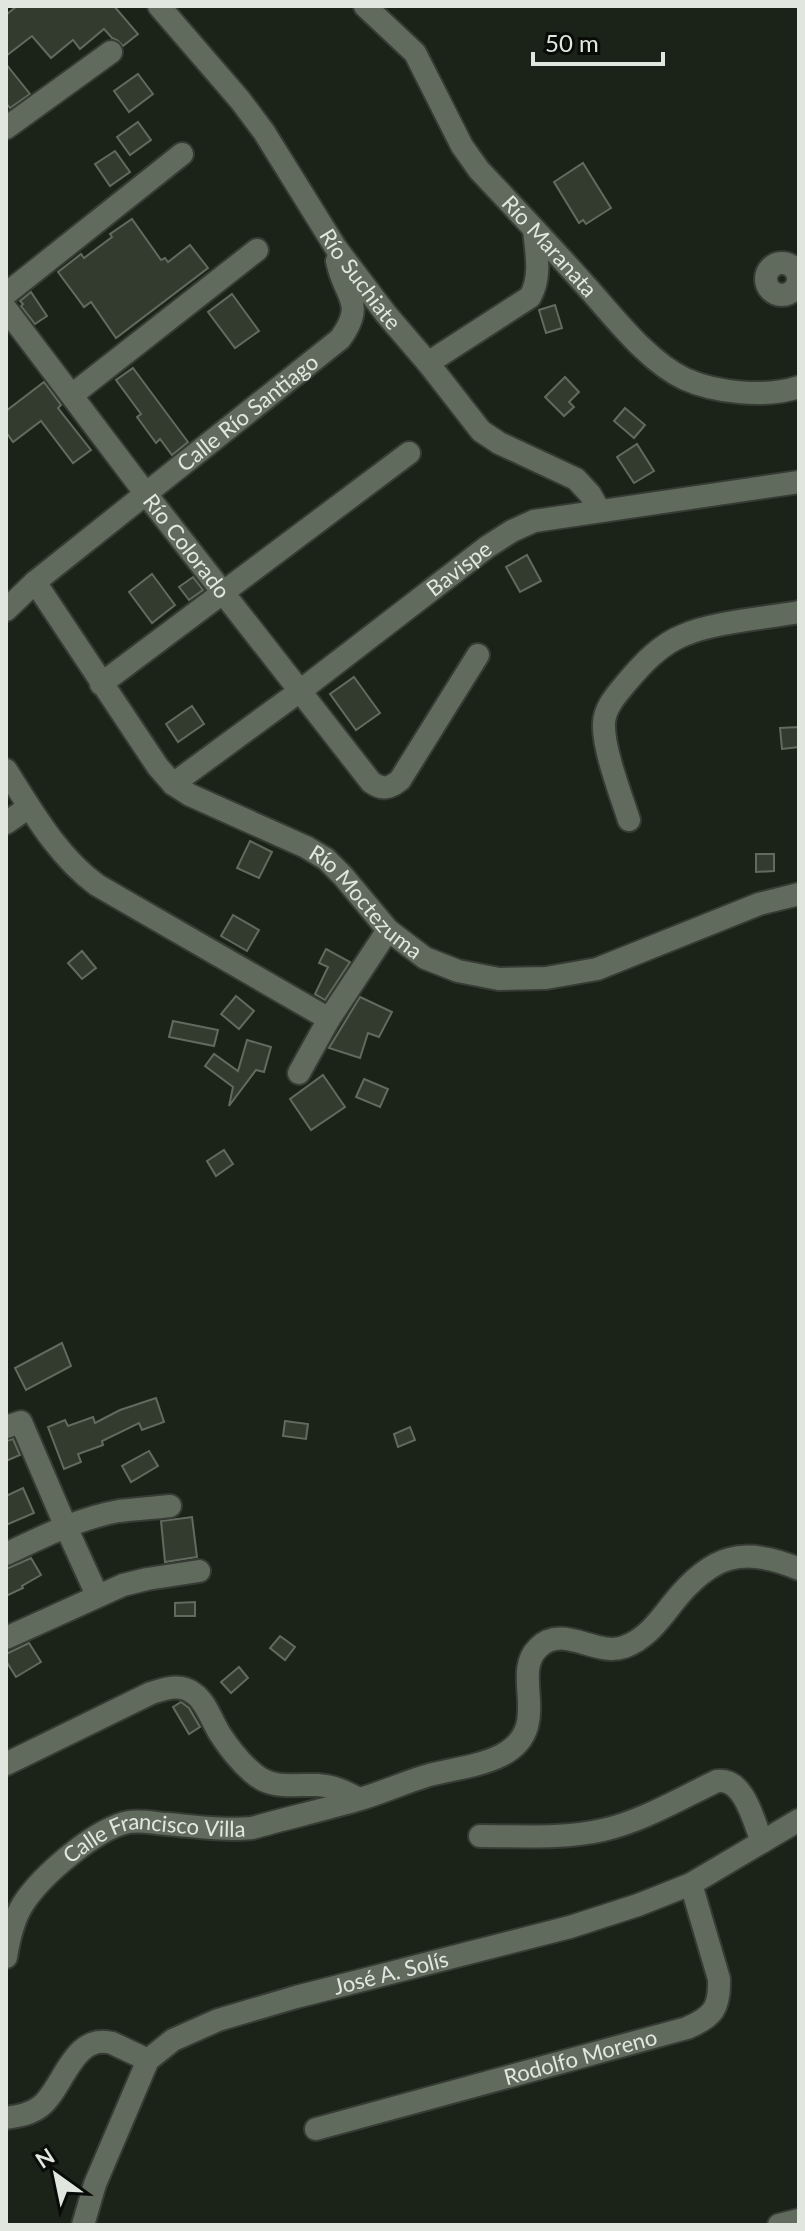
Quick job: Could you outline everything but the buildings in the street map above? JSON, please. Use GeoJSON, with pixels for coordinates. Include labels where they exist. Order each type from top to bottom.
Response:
{"type":"FeatureCollection","features":[{"type":"Feature","properties":{"kind":"street","name":"Río Suchiate"},"geometry":{"type":"LineString","coordinates":[[159,6],[240,100],[264,132],[336,248],[488,437],[576,479],[599,510]]}},
{"type":"Feature","properties":{"kind":"street","name":"Río Maranata"},"geometry":{"type":"LineString","coordinates":[[365,6],[415,53],[462,146],[479,170],[645,351],[683,378],[713,389],[747,393],[799,387]]}},
{"type":"Feature","properties":{"kind":"street"},"geometry":{"type":"LineString","coordinates":[[6,128],[111,52]]}},
{"type":"Feature","properties":{"kind":"street"},"geometry":{"type":"LineString","coordinates":[[6,294],[182,154]]}},
{"type":"Feature","properties":{"kind":"street"},"geometry":{"type":"LineString","coordinates":[[428,363],[530,297],[538,274],[534,229]]}},
{"type":"Feature","properties":{"kind":"street","name":"Calle Río Santiago"},"geometry":{"type":"LineString","coordinates":[[6,610],[35,582],[340,339],[351,324],[353,312],[352,299],[337,263],[336,248]]}},
{"type":"Feature","properties":{"kind":"street"},"geometry":{"type":"LineString","coordinates":[[72,395],[257,250]]}},
{"type":"Feature","properties":{"kind":"street","name":"Río Colorado"},"geometry":{"type":"LineString","coordinates":[[6,309],[371,782],[385,788],[400,780],[478,655]]}},
{"type":"Feature","properties":{"kind":"street"},"geometry":{"type":"LineString","coordinates":[[101,684],[409,453]]}},
{"type":"Feature","properties":{"kind":"street","name":"Bavispe"},"geometry":{"type":"LineString","coordinates":[[173,784],[512,531],[534,521],[799,482]]}},
{"type":"Feature","properties":{"kind":"street","name":"Río Moctezuma"},"geometry":{"type":"LineString","coordinates":[[35,582],[101,684],[173,784],[326,859],[388,930],[425,958],[458,971],[499,979],[546,978],[597,969],[759,904],[799,894]]}},
{"type":"Feature","properties":{"kind":"street"},"geometry":{"type":"LineString","coordinates":[[629,820],[603,721],[608,707],[640,666],[684,635],[799,612]]}},
{"type":"Feature","properties":{"kind":"street"},"geometry":{"type":"LineString","coordinates":[[6,770],[29,807],[78,871],[97,885],[329,1019]]}},
{"type":"Feature","properties":{"kind":"street"},"geometry":{"type":"LineString","coordinates":[[6,823],[29,807]]}},
{"type":"Feature","properties":{"kind":"street"},"geometry":{"type":"LineString","coordinates":[[299,1073],[329,1019],[388,930]]}},
{"type":"Feature","properties":{"kind":"street"},"geometry":{"type":"LineString","coordinates":[[14,1424],[97,1595]]}},
{"type":"Feature","properties":{"kind":"street"},"geometry":{"type":"LineString","coordinates":[[6,1554],[66,1527],[118,1511],[170,1506]]}},
{"type":"Feature","properties":{"kind":"street","name":"Calle Francisco Villa"},"geometry":{"type":"LineString","coordinates":[[6,1957],[9,1935],[21,1907],[34,1889],[97,1835],[130,1822],[235,1830],[252,1828],[487,1761],[505,1753],[517,1743],[527,1727],[531,1656],[550,1640],[562,1637],[612,1650],[624,1647],[656,1626],[674,1601],[704,1571],[735,1557],[755,1555],[799,1569]]}},
{"type":"Feature","properties":{"kind":"street"},"geometry":{"type":"LineString","coordinates":[[6,1638],[123,1585],[199,1571]]}},
{"type":"Feature","properties":{"kind":"street"},"geometry":{"type":"LineString","coordinates":[[6,1764],[151,1693],[170,1687],[183,1688],[199,1699],[242,1762],[267,1783],[330,1787],[359,1799]]}},
{"type":"Feature","properties":{"kind":"street"},"geometry":{"type":"LineString","coordinates":[[480,1836],[569,1835],[605,1830],[725,1779],[734,1783],[740,1791],[762,1842]]}},
{"type":"Feature","properties":{"kind":"street","name":"José A. Solís"},"geometry":{"type":"LineString","coordinates":[[148,2060],[173,2040],[218,2020],[570,1927],[638,1905],[691,1884],[799,1820]]}},
{"type":"Feature","properties":{"kind":"street","name":"Rodolfo Moreno"},"geometry":{"type":"LineString","coordinates":[[316,2129],[704,2021],[715,2010],[720,1995],[719,1979],[691,1884]]}},
{"type":"Feature","properties":{"kind":"street"},"geometry":{"type":"LineString","coordinates":[[6,2118],[29,2113],[43,2105],[69,2064],[91,2045],[112,2043],[148,2060],[95,2184],[83,2225]]}},
{"type":"Feature","properties":{"kind":"street"},"geometry":{"type":"LineString","coordinates":[[779,2225],[799,2220]]}}]}
